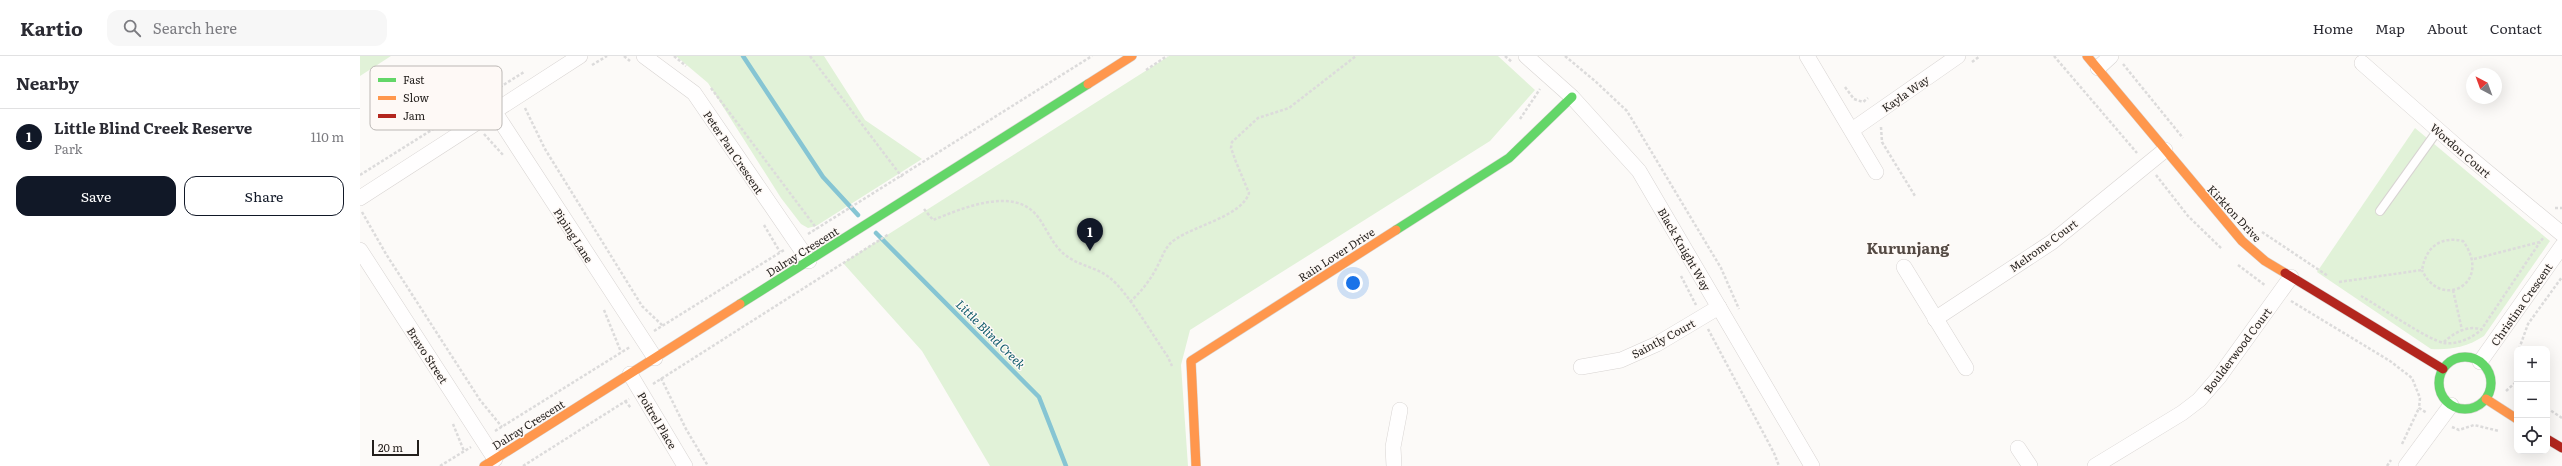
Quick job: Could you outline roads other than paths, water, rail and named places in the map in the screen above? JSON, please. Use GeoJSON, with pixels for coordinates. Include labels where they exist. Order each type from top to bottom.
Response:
{"type":"FeatureCollection","features":[{"type":"Feature","properties":{"kind":"street"},"geometry":{"type":"LineString","coordinates":[[502,106],[580,56]]}},
{"type":"Feature","properties":{"kind":"street","name":"Dalray Crescent"},"geometry":{"type":"LineString","coordinates":[[490,463],[1132,56]]}},
{"type":"Feature","properties":{"kind":"street"},"geometry":{"type":"LineString","coordinates":[[1807,56],[1876,172]]}},
{"type":"Feature","properties":{"kind":"street","name":"Kirkton Drive"},"geometry":{"type":"LineString","coordinates":[[2086,56],[2098,68],[2242,241],[2265,261],[2443,369]]}},
{"type":"Feature","properties":{"kind":"street"},"geometry":{"type":"LineString","coordinates":[[2098,68],[2115,58]]}},
{"type":"Feature","properties":{"kind":"street","name":"Peter Pan Crescent"},"geometry":{"type":"LineString","coordinates":[[640,61],[694,93],[808,261]]}},
{"type":"Feature","properties":{"kind":"street","name":"Black Knight Way"},"geometry":{"type":"LineString","coordinates":[[1520,61],[1572,97],[1639,171],[1812,466]]}},
{"type":"Feature","properties":{"kind":"street","name":"Kayla Way"},"geometry":{"type":"LineString","coordinates":[[1852,130],[1963,61]]}},
{"type":"Feature","properties":{"kind":"street","name":"Wordon Court"},"geometry":{"type":"LineString","coordinates":[[2362,63],[2438,130],[2557,230]]}},
{"type":"Feature","properties":{"kind":"street","name":"Rain Lover Drive"},"geometry":{"type":"LineString","coordinates":[[1196,466],[1190,361],[1508,158],[1572,97]]}},
{"type":"Feature","properties":{"kind":"street","name":"Piping Lane"},"geometry":{"type":"LineString","coordinates":[[502,123],[655,358]]}},
{"type":"Feature","properties":{"kind":"street"},"geometry":{"type":"LineString","coordinates":[[361,204],[467,130]]}},
{"type":"Feature","properties":{"kind":"street","name":"Melrome Court"},"geometry":{"type":"LineString","coordinates":[[1935,319],[2052,242],[2165,150]]}},
{"type":"Feature","properties":{"kind":"street","name":"Christina Crescent"},"geometry":{"type":"LineString","coordinates":[[2480,362],[2562,246]]}},
{"type":"Feature","properties":{"kind":"street","name":"Bravo Street"},"geometry":{"type":"LineString","coordinates":[[360,250],[490,463]]}},
{"type":"Feature","properties":{"kind":"street"},"geometry":{"type":"LineString","coordinates":[[1904,267],[1966,368]]}},
{"type":"Feature","properties":{"kind":"street","name":"Boulderwood Court"},"geometry":{"type":"LineString","coordinates":[[2095,466],[2182,413],[2199,400],[2219,376],[2291,277]]}},
{"type":"Feature","properties":{"kind":"street","name":"Saintly Court"},"geometry":{"type":"LineString","coordinates":[[1581,367],[1621,360],[1657,344],[1719,307]]}},
{"type":"Feature","properties":{"kind":"street"},"geometry":{"type":"LineString","coordinates":[[2467,357],[2480,362],[2489,372],[2491,379],[2491,386],[2486,399],[2473,408],[2458,408],[2451,405],[2441,392],[2439,384],[2443,369],[2448,364],[2460,358],[2467,357]]}},
{"type":"Feature","properties":{"kind":"street","name":"Poitrel Place"},"geometry":{"type":"LineString","coordinates":[[630,374],[686,466]]}},
{"type":"Feature","properties":{"kind":"street"},"geometry":{"type":"LineString","coordinates":[[2486,399],[2515,418]]}},
{"type":"Feature","properties":{"kind":"street"},"geometry":{"type":"LineString","coordinates":[[2406,466],[2451,405]]}},
{"type":"Feature","properties":{"kind":"street"},"geometry":{"type":"LineString","coordinates":[[1394,466],[1393,447],[1400,410]]}},
{"type":"Feature","properties":{"kind":"street"},"geometry":{"type":"LineString","coordinates":[[2550,441],[2562,448]]}},
{"type":"Feature","properties":{"kind":"street"},"geometry":{"type":"LineString","coordinates":[[2018,448],[2030,466]]}},
{"type":"Feature","properties":{"kind":"lane"},"geometry":{"type":"LineString","coordinates":[[2380,211],[2438,130]]}},
{"type":"Feature","properties":{"kind":"waterway","name":"Little Blind Creek"},"geometry":{"type":"LineString","coordinates":[[743,56],[823,177],[858,215]]}},
{"type":"Feature","properties":{"kind":"waterway","name":"Little Blind Creek"},"geometry":{"type":"LineString","coordinates":[[876,233],[1039,397],[1066,466]]}},
{"type":"Feature","properties":{"kind":"place","name":"Little Blind Creek Reserve"},"geometry":{"type":"Point","coordinates":[1090,251]}},
{"type":"Feature","properties":{"kind":"district","name":"Kurunjang"},"geometry":{"type":"Point","coordinates":[1908,247]}}]}
